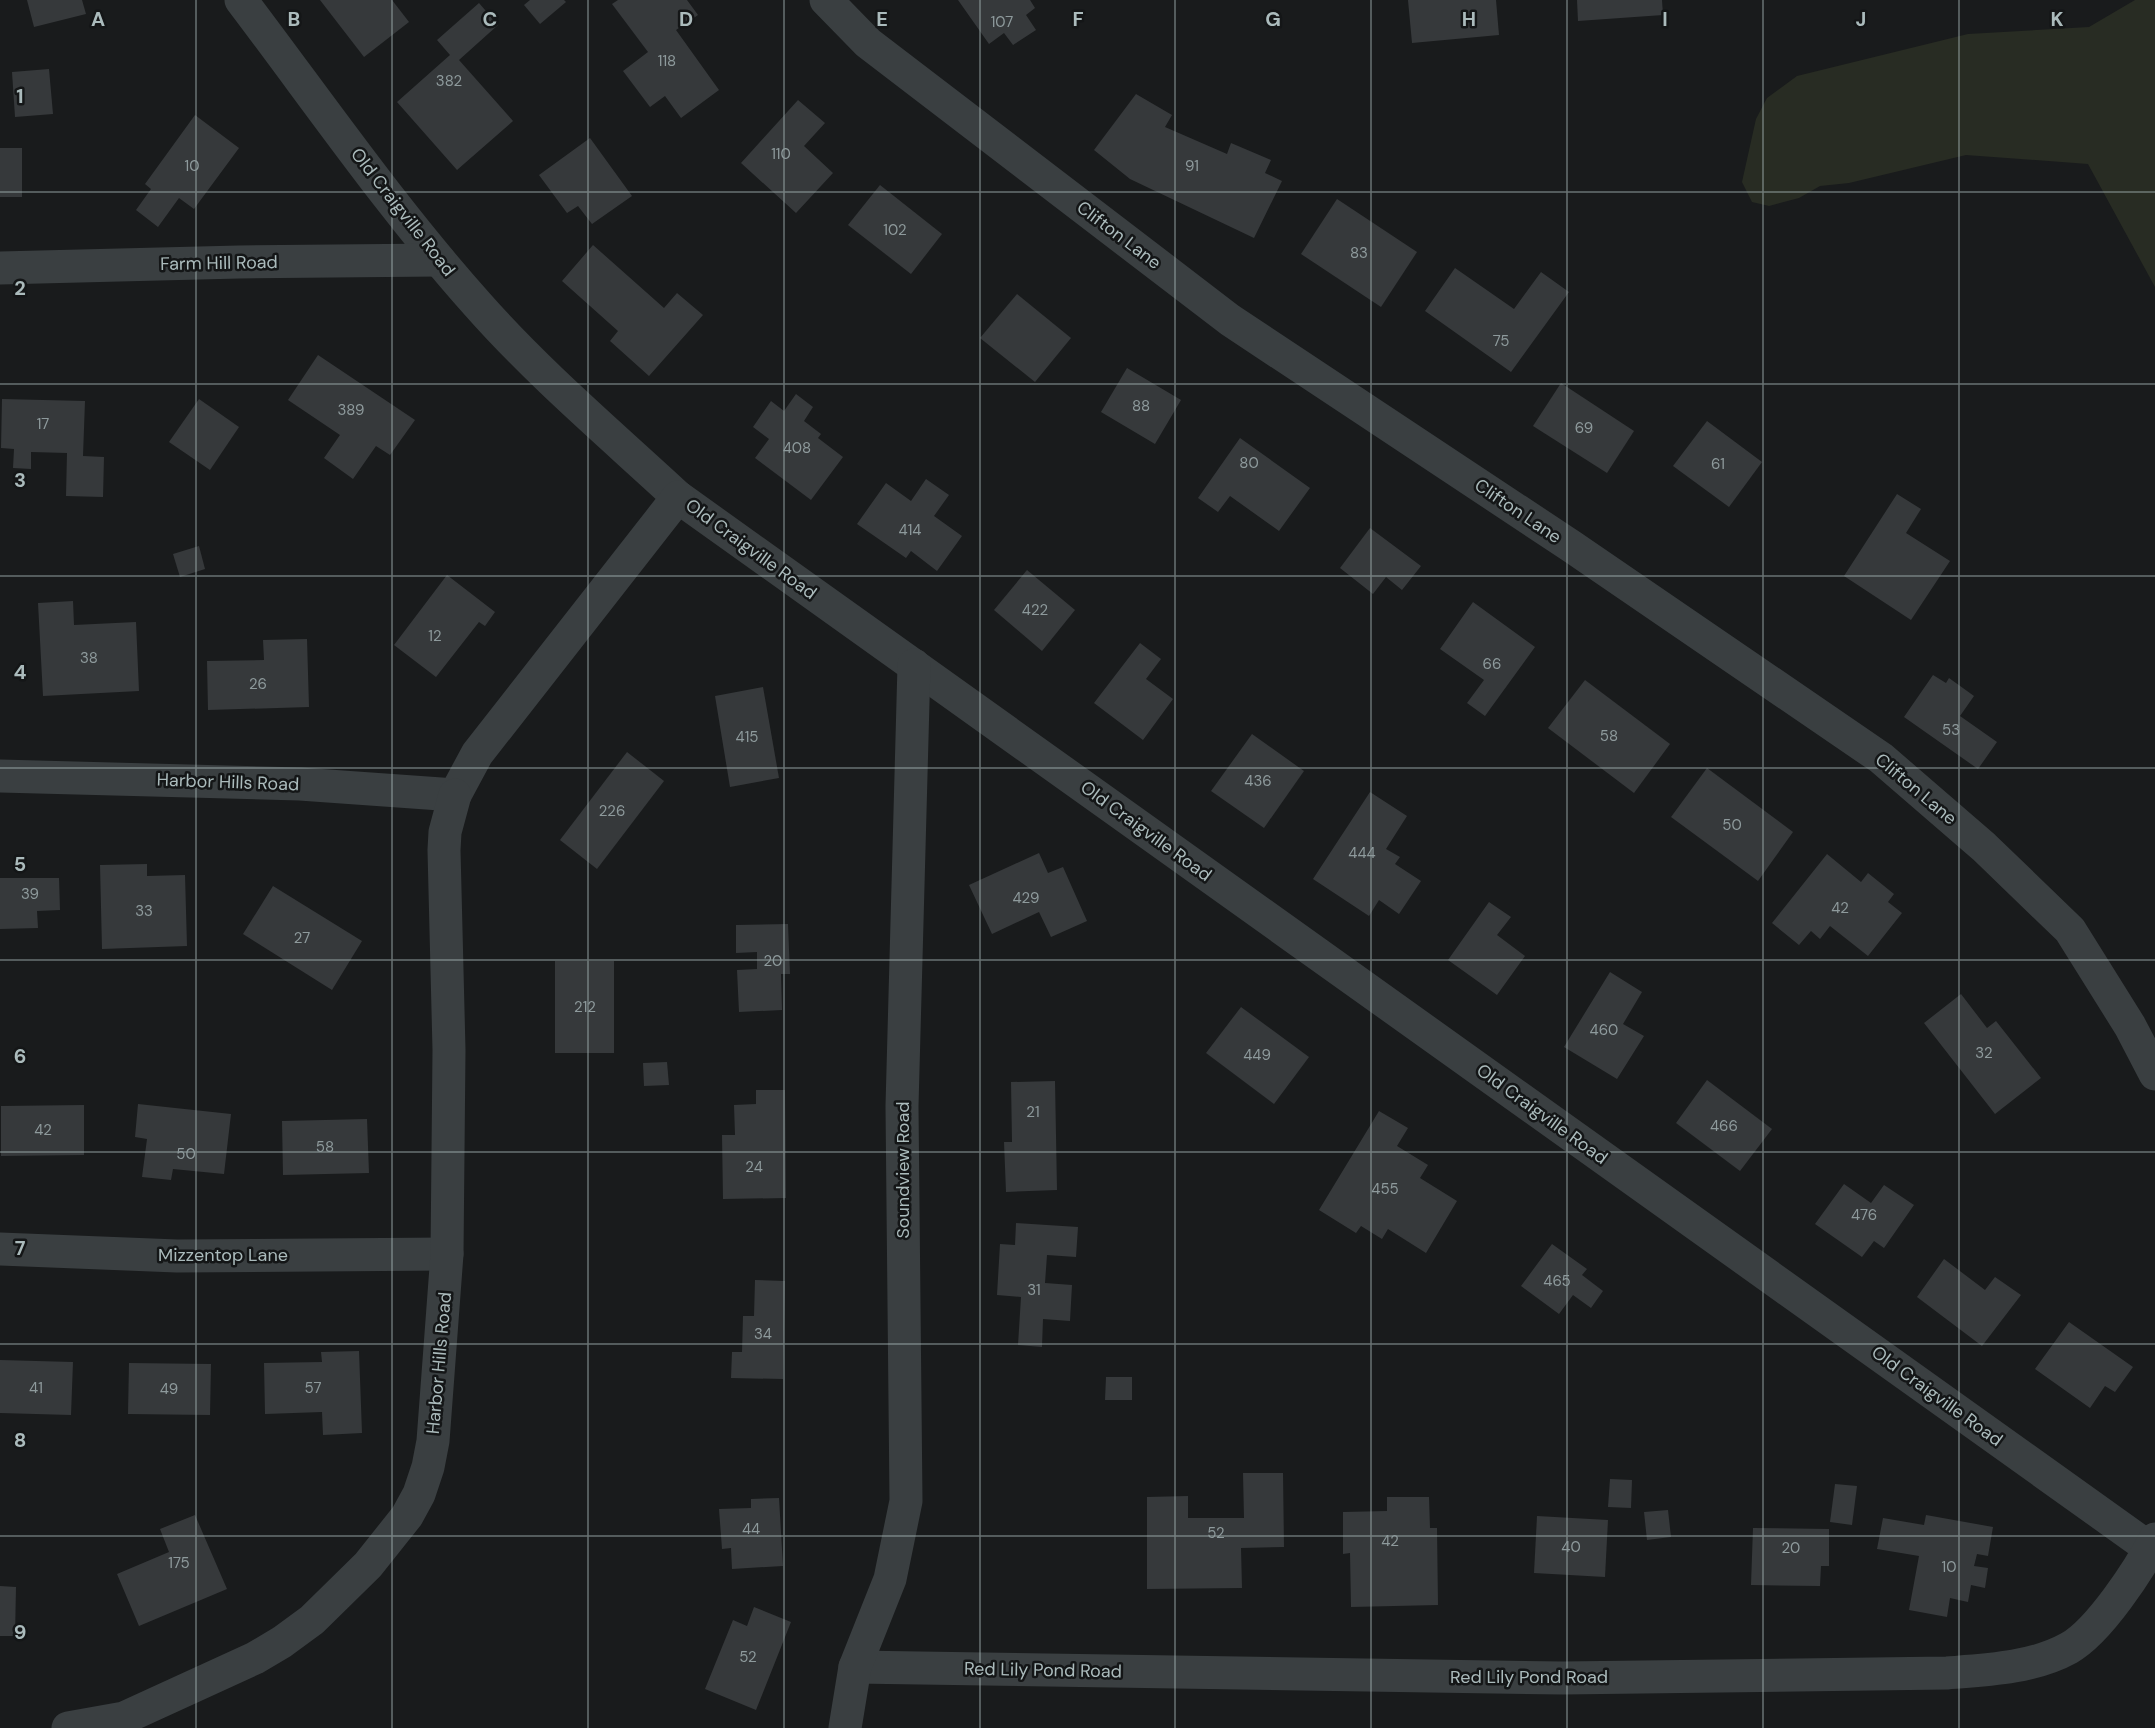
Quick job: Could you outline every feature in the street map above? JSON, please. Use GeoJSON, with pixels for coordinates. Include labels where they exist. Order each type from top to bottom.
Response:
{"type":"FeatureCollection","features":[{"type":"Feature","properties":{"kind":"street","name":"Old Craigville Road"},"geometry":{"type":"LineString","coordinates":[[241,0],[391,200],[439,260],[528,358],[678,497],[2153,1546]]}},
{"type":"Feature","properties":{"kind":"street","name":"Clifton Lane"},"geometry":{"type":"LineString","coordinates":[[826,0],[868,43],[1230,320],[1571,546],[1881,758],[1984,847],[2070,930],[2130,1026],[2155,1074]]}},
{"type":"Feature","properties":{"kind":"street","name":"Farm Hill Road"},"geometry":{"type":"LineString","coordinates":[[0,268],[439,260]]}},
{"type":"Feature","properties":{"kind":"street","name":"Harbor Hills Road"},"geometry":{"type":"LineString","coordinates":[[68,1728],[124,1718],[255,1658],[282,1642],[312,1620],[388,1542],[419,1494],[428,1467],[436,1414],[447,1254],[449,1050],[445,832],[455,795],[477,754],[678,497]]}},
{"type":"Feature","properties":{"kind":"street","name":"Soundview Road"},"geometry":{"type":"LineString","coordinates":[[845,1728],[855,1667],[890,1579],[906,1501],[902,1106],[914,665]]}},
{"type":"Feature","properties":{"kind":"street","name":"Harbor Hills Road"},"geometry":{"type":"LineString","coordinates":[[0,776],[300,784],[455,795]]}},
{"type":"Feature","properties":{"kind":"street","name":"Mizzentop Lane"},"geometry":{"type":"LineString","coordinates":[[0,1249],[177,1256],[447,1254]]}},
{"type":"Feature","properties":{"kind":"street","name":"Red Lily Pond Road"},"geometry":{"type":"LineString","coordinates":[[855,1667],[1563,1678],[1981,1671],[2030,1663],[2069,1648],[2090,1632],[2106,1614],[2153,1546]]}},
{"type":"Feature","properties":{"kind":"shaded area"},"geometry":{"type":"Polygon","coordinates":[[[2135,0],[2155,0],[2155,287],[2088,164],[1966,155],[1849,183],[1820,186],[1799,198],[1769,206],[1752,202],[1742,182],[1756,119],[1767,98],[1797,76],[1968,34],[2089,27],[2135,0]]]}},
{"type":"Feature","properties":{"kind":"building"},"geometry":{"type":"Polygon","coordinates":[[[27,0],[82,0],[86,14],[34,27],[27,0]]]}},
{"type":"Feature","properties":{"kind":"building"},"geometry":{"type":"Polygon","coordinates":[[[320,0],[392,0],[409,22],[364,57],[320,0]]]}},
{"type":"Feature","properties":{"kind":"building"},"geometry":{"type":"Polygon","coordinates":[[[530,0],[564,0],[566,2],[540,24],[524,5],[530,0]]]}},
{"type":"Feature","properties":{"kind":"building"},"geometry":{"type":"Polygon","coordinates":[[[618,0],[687,0],[698,15],[676,30],[719,90],[681,118],[665,96],[650,107],[623,71],[648,52],[612,4],[618,0]]]}},
{"type":"Feature","properties":{"kind":"building"},"geometry":{"type":"Polygon","coordinates":[[[958,0],[1030,0],[1035,8],[1026,15],[1036,30],[1013,45],[1004,33],[989,44],[958,0]]]}},
{"type":"Feature","properties":{"kind":"building"},"geometry":{"type":"Polygon","coordinates":[[[1408,0],[1496,0],[1499,35],[1412,43],[1408,0]]]}},
{"type":"Feature","properties":{"kind":"building"},"geometry":{"type":"Polygon","coordinates":[[[1577,0],[1662,0],[1663,15],[1578,21],[1577,0]]]}},
{"type":"Feature","properties":{"kind":"building"},"geometry":{"type":"Polygon","coordinates":[[[479,3],[498,25],[459,60],[513,121],[457,170],[397,102],[450,55],[437,40],[479,3]]]}},
{"type":"Feature","properties":{"kind":"building"},"geometry":{"type":"Polygon","coordinates":[[[49,69],[53,114],[15,117],[12,72],[49,69]]]}},
{"type":"Feature","properties":{"kind":"building"},"geometry":{"type":"Polygon","coordinates":[[[1136,94],[1172,115],[1165,127],[1227,154],[1231,143],[1271,160],[1265,173],[1282,181],[1254,238],[1130,179],[1094,150],[1136,94]]]}},
{"type":"Feature","properties":{"kind":"building"},"geometry":{"type":"Polygon","coordinates":[[[798,100],[825,123],[804,146],[833,173],[796,213],[741,163],[798,100]]]}},
{"type":"Feature","properties":{"kind":"building"},"geometry":{"type":"Polygon","coordinates":[[[195,115],[239,148],[194,209],[179,198],[158,227],[136,210],[151,189],[145,184],[195,115]]]}},
{"type":"Feature","properties":{"kind":"building"},"geometry":{"type":"Polygon","coordinates":[[[590,138],[632,196],[592,224],[578,206],[567,213],[539,175],[590,138]]]}},
{"type":"Feature","properties":{"kind":"building"},"geometry":{"type":"Polygon","coordinates":[[[0,148],[22,148],[22,197],[0,197],[0,148]]]}},
{"type":"Feature","properties":{"kind":"building"},"geometry":{"type":"Polygon","coordinates":[[[880,185],[942,234],[911,274],[848,225],[880,185]]]}},
{"type":"Feature","properties":{"kind":"building"},"geometry":{"type":"Polygon","coordinates":[[[1337,199],[1417,252],[1381,307],[1301,254],[1337,199]]]}},
{"type":"Feature","properties":{"kind":"building"},"geometry":{"type":"Polygon","coordinates":[[[593,245],[664,308],[677,293],[703,315],[649,376],[610,341],[618,331],[562,281],[593,245]]]}},
{"type":"Feature","properties":{"kind":"building"},"geometry":{"type":"Polygon","coordinates":[[[1455,268],[1514,309],[1541,272],[1569,292],[1511,372],[1425,311],[1455,268]]]}},
{"type":"Feature","properties":{"kind":"building"},"geometry":{"type":"Polygon","coordinates":[[[1017,294],[1071,338],[1035,382],[980,338],[1017,294]]]}},
{"type":"Feature","properties":{"kind":"building"},"geometry":{"type":"Polygon","coordinates":[[[318,355],[415,420],[390,455],[376,446],[353,479],[324,458],[340,435],[288,400],[318,355]]]}},
{"type":"Feature","properties":{"kind":"building"},"geometry":{"type":"Polygon","coordinates":[[[1127,368],[1181,400],[1155,444],[1101,412],[1127,368]]]}},
{"type":"Feature","properties":{"kind":"building"},"geometry":{"type":"Polygon","coordinates":[[[1561,383],[1634,431],[1607,473],[1533,426],[1561,383]]]}},
{"type":"Feature","properties":{"kind":"building"},"geometry":{"type":"Polygon","coordinates":[[[796,394],[813,407],[804,421],[821,434],[818,438],[843,457],[811,500],[755,458],[769,439],[753,427],[771,401],[784,411],[796,394]]]}},
{"type":"Feature","properties":{"kind":"building"},"geometry":{"type":"Polygon","coordinates":[[[2,399],[85,401],[83,456],[104,457],[103,497],[66,496],[67,453],[31,452],[31,469],[13,468],[14,449],[1,448],[2,399]]]}},
{"type":"Feature","properties":{"kind":"building"},"geometry":{"type":"Polygon","coordinates":[[[199,399],[239,427],[210,470],[169,442],[199,399]]]}},
{"type":"Feature","properties":{"kind":"building"},"geometry":{"type":"Polygon","coordinates":[[[1707,421],[1762,462],[1729,507],[1673,466],[1707,421]]]}},
{"type":"Feature","properties":{"kind":"building"},"geometry":{"type":"Polygon","coordinates":[[[1240,438],[1310,488],[1279,531],[1230,496],[1218,512],[1198,498],[1240,438]]]}},
{"type":"Feature","properties":{"kind":"building"},"geometry":{"type":"Polygon","coordinates":[[[926,479],[949,495],[934,516],[962,536],[937,571],[911,551],[906,558],[857,524],[886,483],[911,501],[926,479]]]}},
{"type":"Feature","properties":{"kind":"building"},"geometry":{"type":"Polygon","coordinates":[[[1897,494],[1921,509],[1906,533],[1950,561],[1911,620],[1844,576],[1897,494]]]}},
{"type":"Feature","properties":{"kind":"building"},"geometry":{"type":"Polygon","coordinates":[[[1370,528],[1421,566],[1402,590],[1386,577],[1373,594],[1340,568],[1370,528]]]}},
{"type":"Feature","properties":{"kind":"building"},"geometry":{"type":"Polygon","coordinates":[[[199,546],[205,569],[180,577],[173,554],[199,546]]]}},
{"type":"Feature","properties":{"kind":"building"},"geometry":{"type":"Polygon","coordinates":[[[1027,570],[1075,610],[1042,651],[994,610],[1027,570]]]}},
{"type":"Feature","properties":{"kind":"building"},"geometry":{"type":"Polygon","coordinates":[[[447,575],[495,612],[485,626],[479,622],[436,677],[394,645],[447,575]]]}},
{"type":"Feature","properties":{"kind":"building"},"geometry":{"type":"Polygon","coordinates":[[[73,601],[74,625],[136,622],[139,691],[43,696],[38,603],[73,601]]]}},
{"type":"Feature","properties":{"kind":"building"},"geometry":{"type":"Polygon","coordinates":[[[1473,602],[1535,647],[1485,716],[1467,703],[1484,680],[1440,649],[1473,602]]]}},
{"type":"Feature","properties":{"kind":"building"},"geometry":{"type":"Polygon","coordinates":[[[307,639],[309,707],[208,710],[207,661],[264,660],[263,640],[307,639]]]}},
{"type":"Feature","properties":{"kind":"building"},"geometry":{"type":"Polygon","coordinates":[[[1140,643],[1161,659],[1146,679],[1173,699],[1143,740],[1094,703],[1140,643]]]}},
{"type":"Feature","properties":{"kind":"building"},"geometry":{"type":"Polygon","coordinates":[[[1933,675],[1946,683],[1949,678],[1974,696],[1960,716],[1997,742],[1978,769],[1904,717],[1933,675]]]}},
{"type":"Feature","properties":{"kind":"building"},"geometry":{"type":"Polygon","coordinates":[[[1585,680],[1670,744],[1634,793],[1548,728],[1585,680]]]}},
{"type":"Feature","properties":{"kind":"building"},"geometry":{"type":"Polygon","coordinates":[[[763,687],[779,778],[730,787],[715,696],[763,687]]]}},
{"type":"Feature","properties":{"kind":"building"},"geometry":{"type":"Polygon","coordinates":[[[1252,734],[1304,771],[1264,828],[1211,791],[1252,734]]]}},
{"type":"Feature","properties":{"kind":"building"},"geometry":{"type":"Polygon","coordinates":[[[627,752],[664,781],[597,869],[560,840],[627,752]]]}},
{"type":"Feature","properties":{"kind":"building"},"geometry":{"type":"Polygon","coordinates":[[[1707,768],[1793,832],[1758,881],[1671,817],[1707,768]]]}},
{"type":"Feature","properties":{"kind":"building"},"geometry":{"type":"Polygon","coordinates":[[[1370,792],[1407,816],[1386,849],[1400,857],[1395,864],[1421,881],[1399,914],[1379,900],[1369,916],[1313,879],[1370,792]]]}},
{"type":"Feature","properties":{"kind":"building"},"geometry":{"type":"Polygon","coordinates":[[[1039,853],[1048,873],[1063,867],[1087,921],[1051,937],[1039,912],[992,934],[969,885],[1039,853]]]}},
{"type":"Feature","properties":{"kind":"building"},"geometry":{"type":"Polygon","coordinates":[[[1827,854],[1861,882],[1868,873],[1894,894],[1888,902],[1902,913],[1868,956],[1830,926],[1820,939],[1811,931],[1799,945],[1772,923],[1827,854]]]}},
{"type":"Feature","properties":{"kind":"building"},"geometry":{"type":"Polygon","coordinates":[[[147,864],[147,876],[185,875],[187,946],[102,949],[100,865],[147,864]]]}},
{"type":"Feature","properties":{"kind":"building"},"geometry":{"type":"Polygon","coordinates":[[[0,878],[59,878],[60,910],[37,911],[38,928],[0,929],[0,878]]]}},
{"type":"Feature","properties":{"kind":"building"},"geometry":{"type":"Polygon","coordinates":[[[273,886],[362,941],[332,990],[243,934],[273,886]]]}},
{"type":"Feature","properties":{"kind":"building"},"geometry":{"type":"Polygon","coordinates":[[[1489,902],[1511,917],[1497,935],[1525,956],[1497,995],[1448,960],[1489,902]]]}},
{"type":"Feature","properties":{"kind":"building"},"geometry":{"type":"Polygon","coordinates":[[[788,924],[790,974],[781,974],[782,1010],[739,1012],[737,970],[757,969],[757,952],[736,953],[736,925],[788,924]]]}},
{"type":"Feature","properties":{"kind":"building"},"geometry":{"type":"Polygon","coordinates":[[[555,961],[614,961],[614,1053],[555,1053],[555,961]]]}},
{"type":"Feature","properties":{"kind":"building"},"geometry":{"type":"Polygon","coordinates":[[[1610,972],[1642,992],[1623,1024],[1644,1036],[1617,1079],[1564,1047],[1610,972]]]}},
{"type":"Feature","properties":{"kind":"building"},"geometry":{"type":"Polygon","coordinates":[[[1961,994],[1987,1028],[1996,1021],[2041,1078],[1995,1114],[1924,1023],[1961,994]]]}},
{"type":"Feature","properties":{"kind":"building"},"geometry":{"type":"Polygon","coordinates":[[[1241,1007],[1309,1057],[1274,1104],[1206,1053],[1241,1007]]]}},
{"type":"Feature","properties":{"kind":"building"},"geometry":{"type":"Polygon","coordinates":[[[667,1062],[669,1085],[644,1086],[643,1063],[667,1062]]]}},
{"type":"Feature","properties":{"kind":"building"},"geometry":{"type":"Polygon","coordinates":[[[1707,1080],[1772,1129],[1740,1171],[1676,1123],[1707,1080]]]}},
{"type":"Feature","properties":{"kind":"building"},"geometry":{"type":"Polygon","coordinates":[[[1055,1081],[1057,1190],[1006,1192],[1004,1142],[1012,1142],[1011,1082],[1055,1081]]]}},
{"type":"Feature","properties":{"kind":"building"},"geometry":{"type":"Polygon","coordinates":[[[756,1090],[785,1090],[786,1198],[723,1199],[722,1135],[735,1135],[734,1105],[756,1104],[756,1090]]]}},
{"type":"Feature","properties":{"kind":"building"},"geometry":{"type":"Polygon","coordinates":[[[138,1104],[231,1114],[224,1174],[173,1169],[171,1180],[142,1177],[147,1139],[135,1137],[138,1104]]]}},
{"type":"Feature","properties":{"kind":"building"},"geometry":{"type":"Polygon","coordinates":[[[84,1105],[84,1155],[1,1156],[1,1106],[84,1105]]]}},
{"type":"Feature","properties":{"kind":"building"},"geometry":{"type":"Polygon","coordinates":[[[1379,1111],[1408,1128],[1397,1146],[1428,1165],[1420,1178],[1457,1201],[1426,1253],[1388,1229],[1382,1239],[1361,1226],[1356,1233],[1319,1210],[1379,1111]]]}},
{"type":"Feature","properties":{"kind":"building"},"geometry":{"type":"Polygon","coordinates":[[[367,1119],[369,1173],[283,1175],[282,1121],[367,1119]]]}},
{"type":"Feature","properties":{"kind":"building"},"geometry":{"type":"Polygon","coordinates":[[[1844,1184],[1871,1203],[1884,1185],[1914,1205],[1884,1248],[1874,1241],[1862,1257],[1815,1224],[1844,1184]]]}},
{"type":"Feature","properties":{"kind":"building"},"geometry":{"type":"Polygon","coordinates":[[[1016,1223],[1078,1227],[1076,1257],[1047,1255],[1045,1283],[1072,1285],[1070,1321],[1043,1319],[1042,1347],[1018,1345],[1021,1297],[997,1295],[1000,1244],[1015,1245],[1016,1223]]]}},
{"type":"Feature","properties":{"kind":"building"},"geometry":{"type":"Polygon","coordinates":[[[1552,1244],[1587,1269],[1582,1275],[1603,1291],[1591,1308],[1573,1295],[1559,1314],[1521,1286],[1552,1244]]]}},
{"type":"Feature","properties":{"kind":"building"},"geometry":{"type":"Polygon","coordinates":[[[1944,1259],[1985,1290],[1995,1277],[2021,1295],[1982,1346],[1917,1297],[1944,1259]]]}},
{"type":"Feature","properties":{"kind":"building"},"geometry":{"type":"Polygon","coordinates":[[[755,1280],[785,1281],[783,1379],[731,1378],[732,1352],[742,1352],[743,1316],[754,1316],[755,1280]]]}},
{"type":"Feature","properties":{"kind":"building"},"geometry":{"type":"Polygon","coordinates":[[[2069,1322],[2133,1367],[2115,1392],[2105,1386],[2090,1408],[2035,1369],[2069,1322]]]}},
{"type":"Feature","properties":{"kind":"building"},"geometry":{"type":"Polygon","coordinates":[[[359,1351],[362,1433],[323,1435],[322,1412],[265,1414],[264,1363],[322,1362],[321,1352],[359,1351]]]}},
{"type":"Feature","properties":{"kind":"building"},"geometry":{"type":"Polygon","coordinates":[[[0,1360],[73,1362],[71,1415],[0,1413],[0,1360]]]}},
{"type":"Feature","properties":{"kind":"building"},"geometry":{"type":"Polygon","coordinates":[[[129,1363],[211,1364],[210,1415],[128,1414],[129,1363]]]}},
{"type":"Feature","properties":{"kind":"building"},"geometry":{"type":"Polygon","coordinates":[[[1106,1377],[1132,1377],[1132,1400],[1105,1400],[1106,1377]]]}},
{"type":"Feature","properties":{"kind":"building"},"geometry":{"type":"Polygon","coordinates":[[[1243,1473],[1283,1473],[1284,1547],[1241,1548],[1242,1588],[1147,1589],[1147,1497],[1188,1496],[1188,1518],[1244,1518],[1243,1473]]]}},
{"type":"Feature","properties":{"kind":"building"},"geometry":{"type":"Polygon","coordinates":[[[1610,1479],[1632,1480],[1631,1508],[1608,1507],[1610,1479]]]}},
{"type":"Feature","properties":{"kind":"building"},"geometry":{"type":"Polygon","coordinates":[[[1835,1484],[1857,1486],[1852,1525],[1830,1522],[1835,1484]]]}},
{"type":"Feature","properties":{"kind":"building"},"geometry":{"type":"Polygon","coordinates":[[[1387,1497],[1429,1497],[1430,1528],[1437,1528],[1438,1605],[1351,1607],[1350,1553],[1343,1554],[1343,1512],[1387,1511],[1387,1497]]]}},
{"type":"Feature","properties":{"kind":"building"},"geometry":{"type":"Polygon","coordinates":[[[779,1498],[783,1566],[732,1569],[731,1548],[722,1549],[719,1509],[751,1508],[751,1499],[779,1498]]]}},
{"type":"Feature","properties":{"kind":"building"},"geometry":{"type":"Polygon","coordinates":[[[1668,1510],[1671,1537],[1647,1540],[1644,1512],[1668,1510]]]}},
{"type":"Feature","properties":{"kind":"building"},"geometry":{"type":"Polygon","coordinates":[[[195,1515],[227,1589],[139,1626],[117,1574],[169,1552],[160,1529],[195,1515]]]}},
{"type":"Feature","properties":{"kind":"building"},"geometry":{"type":"Polygon","coordinates":[[[1926,1515],[1993,1527],[1988,1556],[1977,1554],[1974,1566],[1988,1568],[1985,1588],[1971,1585],[1968,1602],[1950,1598],[1947,1617],[1909,1610],[1919,1556],[1877,1549],[1883,1518],[1924,1525],[1926,1515]]]}},
{"type":"Feature","properties":{"kind":"building"},"geometry":{"type":"Polygon","coordinates":[[[1537,1516],[1608,1520],[1605,1577],[1534,1573],[1537,1516]]]}},
{"type":"Feature","properties":{"kind":"building"},"geometry":{"type":"Polygon","coordinates":[[[1753,1528],[1829,1529],[1829,1566],[1821,1566],[1820,1586],[1751,1585],[1753,1528]]]}},
{"type":"Feature","properties":{"kind":"building"},"geometry":{"type":"Polygon","coordinates":[[[0,1586],[16,1587],[15,1636],[0,1636],[0,1586]]]}},
{"type":"Feature","properties":{"kind":"building"},"geometry":{"type":"Polygon","coordinates":[[[754,1607],[791,1622],[756,1710],[705,1689],[733,1620],[747,1626],[754,1607]]]}}]}
